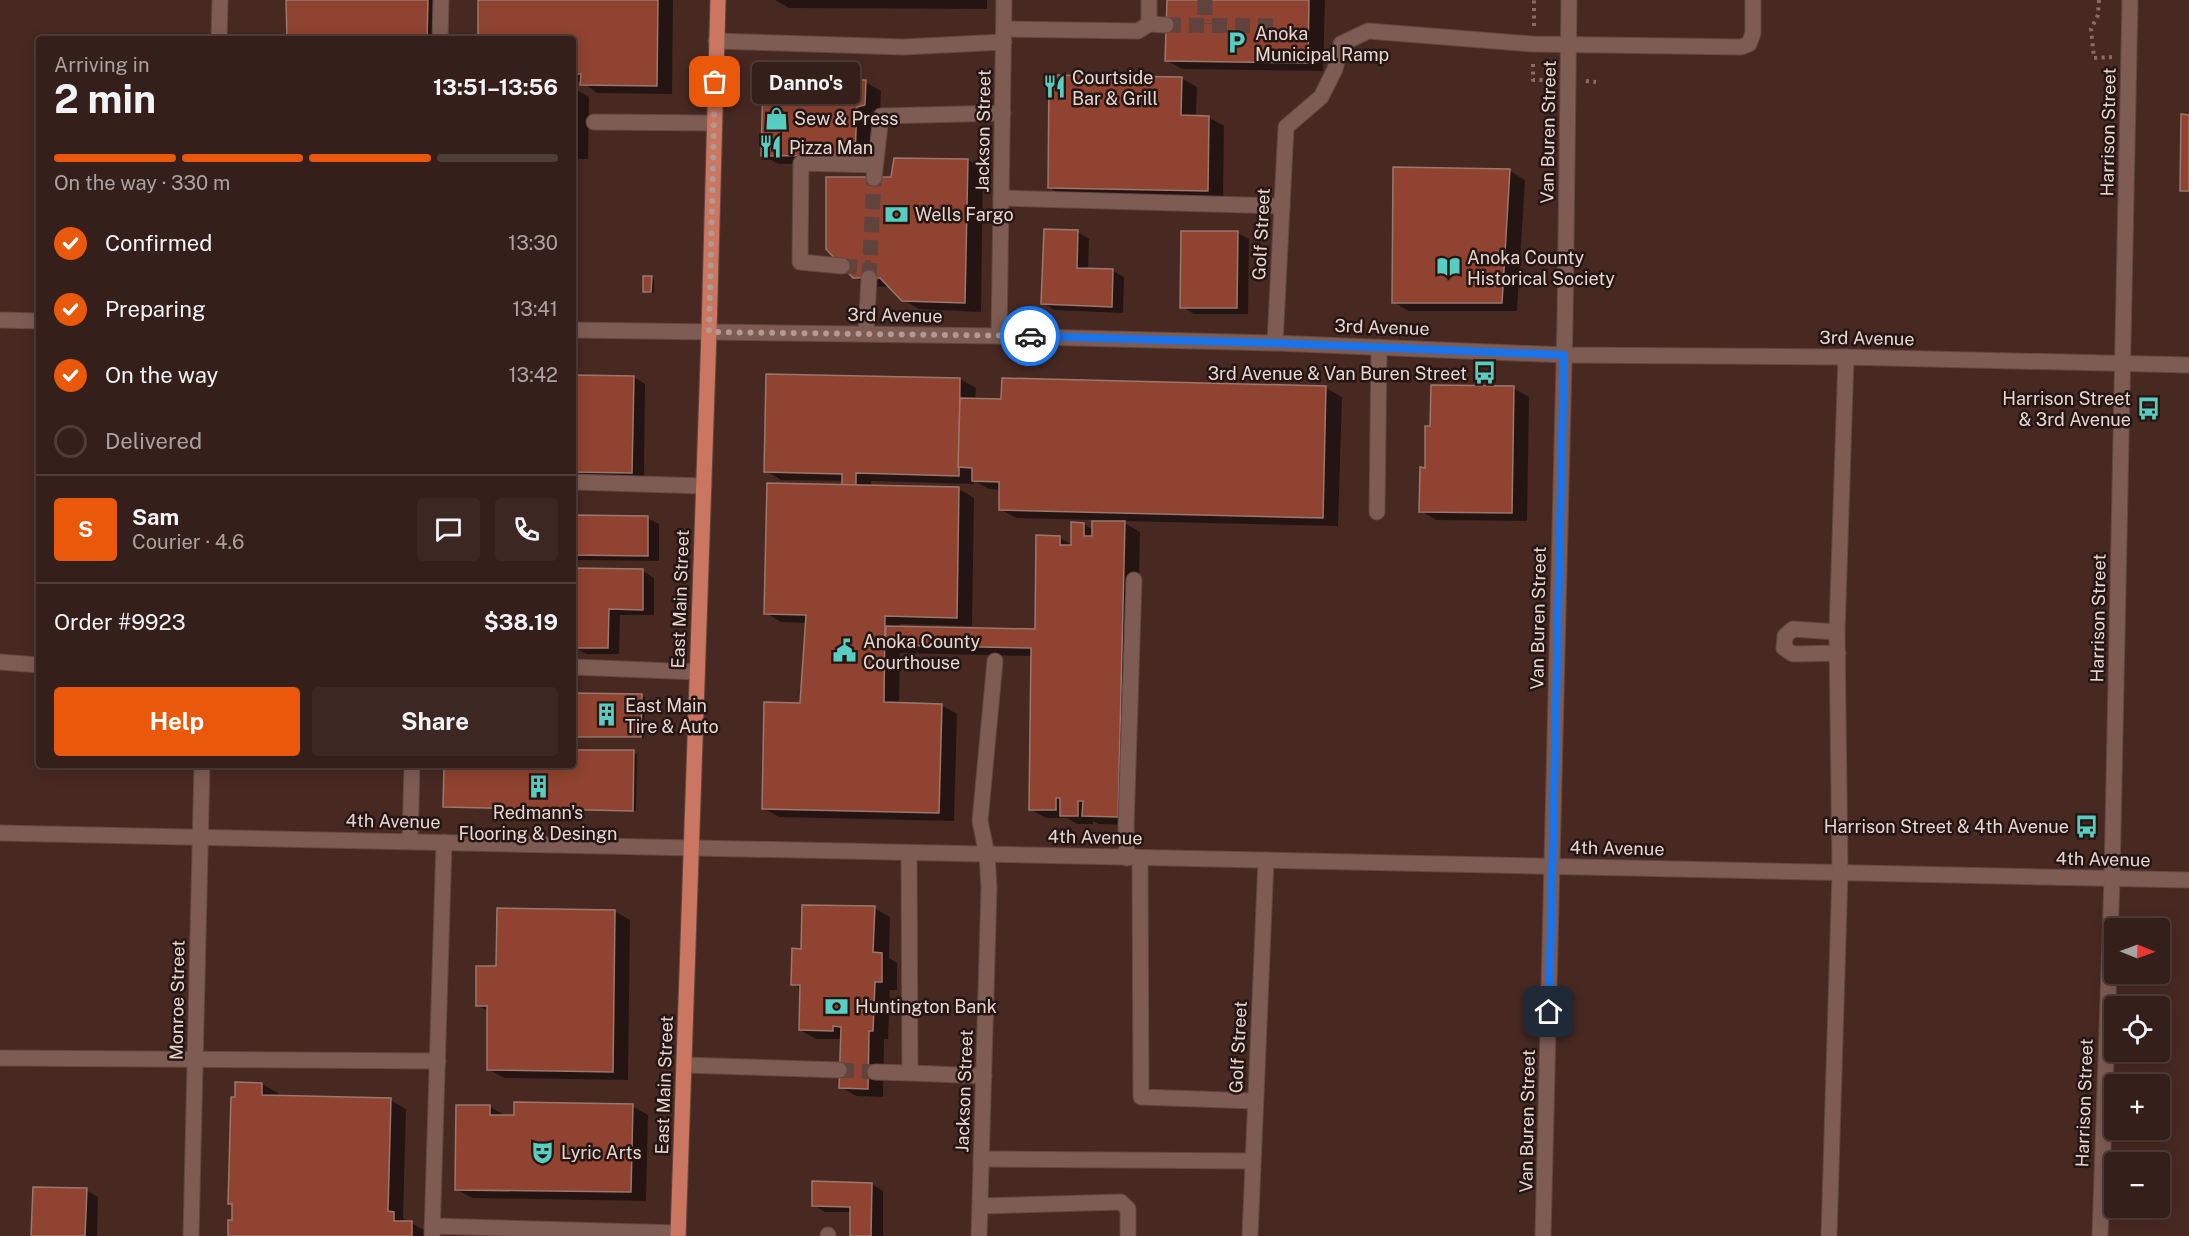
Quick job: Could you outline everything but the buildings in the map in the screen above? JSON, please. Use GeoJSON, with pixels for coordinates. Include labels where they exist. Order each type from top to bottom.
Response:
{"type":"FeatureCollection","features":[{"type":"Feature","properties":{"kind":"main road","name":"East Main Street"},"geometry":{"type":"LineString","coordinates":[[678,1235],[718,0]]}},
{"type":"Feature","properties":{"kind":"street"},"geometry":{"type":"LineString","coordinates":[[219,36],[220,0]]}},
{"type":"Feature","properties":{"kind":"street"},"geometry":{"type":"LineString","coordinates":[[440,36],[441,0]]}},
{"type":"Feature","properties":{"kind":"street","name":"Jackson Street"},"geometry":{"type":"LineString","coordinates":[[999,336],[1005,0]]}},
{"type":"Feature","properties":{"kind":"street"},"geometry":{"type":"LineString","coordinates":[[1149,0],[1149,24]]}},
{"type":"Feature","properties":{"kind":"street","name":"Van Buren Street"},"geometry":{"type":"LineString","coordinates":[[1544,1236],[1564,355],[1569,0]]}},
{"type":"Feature","properties":{"kind":"street"},"geometry":{"type":"LineString","coordinates":[[1569,46],[1742,47],[1749,44],[1753,33],[1753,0]]}},
{"type":"Feature","properties":{"kind":"street","name":"Harrison Street"},"geometry":{"type":"LineString","coordinates":[[2100,1236],[2112,879],[2130,0]]}},
{"type":"Feature","properties":{"kind":"street"},"geometry":{"type":"LineString","coordinates":[[716,41],[903,47],[1004,36],[1138,31],[1149,24],[1166,26]]}},
{"type":"Feature","properties":{"kind":"street","name":"Golf Street"},"geometry":{"type":"LineString","coordinates":[[1275,343],[1286,127],[1321,97],[1335,69],[1341,44],[1368,31],[1569,46]]}},
{"type":"Feature","properties":{"kind":"street"},"geometry":{"type":"LineString","coordinates":[[842,266],[800,262],[801,163],[874,172],[881,116],[1003,113]]}},
{"type":"Feature","properties":{"kind":"street"},"geometry":{"type":"LineString","coordinates":[[594,122],[714,123]]}},
{"type":"Feature","properties":{"kind":"street"},"geometry":{"type":"LineString","coordinates":[[1001,198],[1282,206]]}},
{"type":"Feature","properties":{"kind":"street"},"geometry":{"type":"LineString","coordinates":[[866,334],[869,278]]}},
{"type":"Feature","properties":{"kind":"street"},"geometry":{"type":"LineString","coordinates":[[0,320],[36,321]]}},
{"type":"Feature","properties":{"kind":"street","name":"3rd Avenue"},"geometry":{"type":"LineString","coordinates":[[576,330],[999,336],[1275,343],[1564,355],[1846,357],[2189,365]]}},
{"type":"Feature","properties":{"kind":"street"},"geometry":{"type":"LineString","coordinates":[[1377,512],[1378,347]]}},
{"type":"Feature","properties":{"kind":"street"},"geometry":{"type":"LineString","coordinates":[[1829,1236],[1840,872],[1837,632],[1846,357]]}},
{"type":"Feature","properties":{"kind":"street"},"geometry":{"type":"LineString","coordinates":[[576,482],[704,486]]}},
{"type":"Feature","properties":{"kind":"street"},"geometry":{"type":"LineString","coordinates":[[1134,580],[1133,858],[1141,1096],[1255,1101]]}},
{"type":"Feature","properties":{"kind":"street"},"geometry":{"type":"LineString","coordinates":[[1837,632],[1793,629],[1785,636],[1784,648],[1793,654],[1838,653]]}},
{"type":"Feature","properties":{"kind":"street","name":"Jackson Street"},"geometry":{"type":"LineString","coordinates":[[979,1236],[989,887],[987,855],[980,820],[995,661]]}},
{"type":"Feature","properties":{"kind":"street"},"geometry":{"type":"LineString","coordinates":[[0,662],[36,665]]}},
{"type":"Feature","properties":{"kind":"street"},"geometry":{"type":"LineString","coordinates":[[576,667],[697,672]]}},
{"type":"Feature","properties":{"kind":"street","name":"Monroe Street"},"geometry":{"type":"LineString","coordinates":[[191,1236],[202,768]]}},
{"type":"Feature","properties":{"kind":"street"},"geometry":{"type":"LineString","coordinates":[[410,841],[411,768]]}},
{"type":"Feature","properties":{"kind":"street","name":"4th Avenue"},"geometry":{"type":"LineString","coordinates":[[0,833],[2189,880]]}},
{"type":"Feature","properties":{"kind":"street"},"geometry":{"type":"LineString","coordinates":[[444,842],[432,1231],[678,1235]]}},
{"type":"Feature","properties":{"kind":"street"},"geometry":{"type":"LineString","coordinates":[[909,853],[910,1073]]}},
{"type":"Feature","properties":{"kind":"street","name":"Golf Street"},"geometry":{"type":"LineString","coordinates":[[1250,1236],[1266,860]]}},
{"type":"Feature","properties":{"kind":"street"},"geometry":{"type":"LineString","coordinates":[[0,1058],[438,1060]]}},
{"type":"Feature","properties":{"kind":"street"},"geometry":{"type":"LineString","coordinates":[[684,1065],[839,1070]]}},
{"type":"Feature","properties":{"kind":"street"},"geometry":{"type":"LineString","coordinates":[[875,1072],[984,1076]]}},
{"type":"Feature","properties":{"kind":"street"},"geometry":{"type":"LineString","coordinates":[[981,1159],[1252,1161]]}},
{"type":"Feature","properties":{"kind":"street"},"geometry":{"type":"LineString","coordinates":[[980,1206],[1121,1202],[1128,1209],[1128,1236]]}},
{"type":"Feature","properties":{"kind":"path"},"geometry":{"type":"LineString","coordinates":[[1534,0],[1534,26]]}},
{"type":"Feature","properties":{"kind":"path"},"geometry":{"type":"LineString","coordinates":[[2094,58],[2091,29],[2098,15],[2099,0]]}},
{"type":"Feature","properties":{"kind":"tunnel"},"geometry":{"type":"LineString","coordinates":[[1205,0],[1205,24]]}},
{"type":"Feature","properties":{"kind":"tunnel"},"geometry":{"type":"LineString","coordinates":[[1166,25],[1275,26]]}},
{"type":"Feature","properties":{"kind":"tunnel"},"geometry":{"type":"LineString","coordinates":[[869,278],[874,178]]}},
{"type":"Feature","properties":{"kind":"tunnel"},"geometry":{"type":"LineString","coordinates":[[842,266],[870,268]]}},
{"type":"Feature","properties":{"kind":"tunnel"},"geometry":{"type":"LineString","coordinates":[[839,1070],[875,1072]]}},
{"type":"Feature","properties":{"kind":"way so far"},"geometry":{"type":"LineString","coordinates":[[715,82],[709,332],[1030,336]]}},
{"type":"Feature","properties":{"kind":"place","name":"Anoka Municipal Ramp"},"geometry":{"type":"Point","coordinates":[1237,43]}},
{"type":"Feature","properties":{"kind":"place","name":"Danno's"},"geometry":{"type":"Point","coordinates":[715,82]}},
{"type":"Feature","properties":{"kind":"place","name":"Courtside Bar & Grill"},"geometry":{"type":"Point","coordinates":[1054,87]}},
{"type":"Feature","properties":{"kind":"place","name":"Sew & Press"},"geometry":{"type":"Point","coordinates":[776,118]}},
{"type":"Feature","properties":{"kind":"place","name":"Pizza Man"},"geometry":{"type":"Point","coordinates":[771,147]}},
{"type":"Feature","properties":{"kind":"place","name":"Wells Fargo"},"geometry":{"type":"Point","coordinates":[897,214]}},
{"type":"Feature","properties":{"kind":"place","name":"Anoka County Historical Society"},"geometry":{"type":"Point","coordinates":[1449,267]}},
{"type":"Feature","properties":{"kind":"place","name":"3rd Avenue & Van Buren Street"},"geometry":{"type":"Point","coordinates":[1485,373]}},
{"type":"Feature","properties":{"kind":"place","name":"Harrison Street & 3rd Avenue"},"geometry":{"type":"Point","coordinates":[2149,408]}},
{"type":"Feature","properties":{"kind":"place","name":"Anoka County Courthouse"},"geometry":{"type":"Point","coordinates":[845,651]}},
{"type":"Feature","properties":{"kind":"place","name":"East Main Tire & Auto"},"geometry":{"type":"Point","coordinates":[607,715]}},
{"type":"Feature","properties":{"kind":"place","name":"Redmann's Flooring & Desingn"},"geometry":{"type":"Point","coordinates":[538,786]}},
{"type":"Feature","properties":{"kind":"place","name":"Harrison Street & 4th Avenue"},"geometry":{"type":"Point","coordinates":[2087,826]}},
{"type":"Feature","properties":{"kind":"place","name":"Huntington Bank"},"geometry":{"type":"Point","coordinates":[837,1006]}},
{"type":"Feature","properties":{"kind":"place","name":"Lyric Arts"},"geometry":{"type":"Point","coordinates":[543,1152]}},
{"type":"Feature","properties":{"kind":"route"},"geometry":{"type":"LineString","coordinates":[[1030,336],[1564,355],[1549,1012]]}}]}
